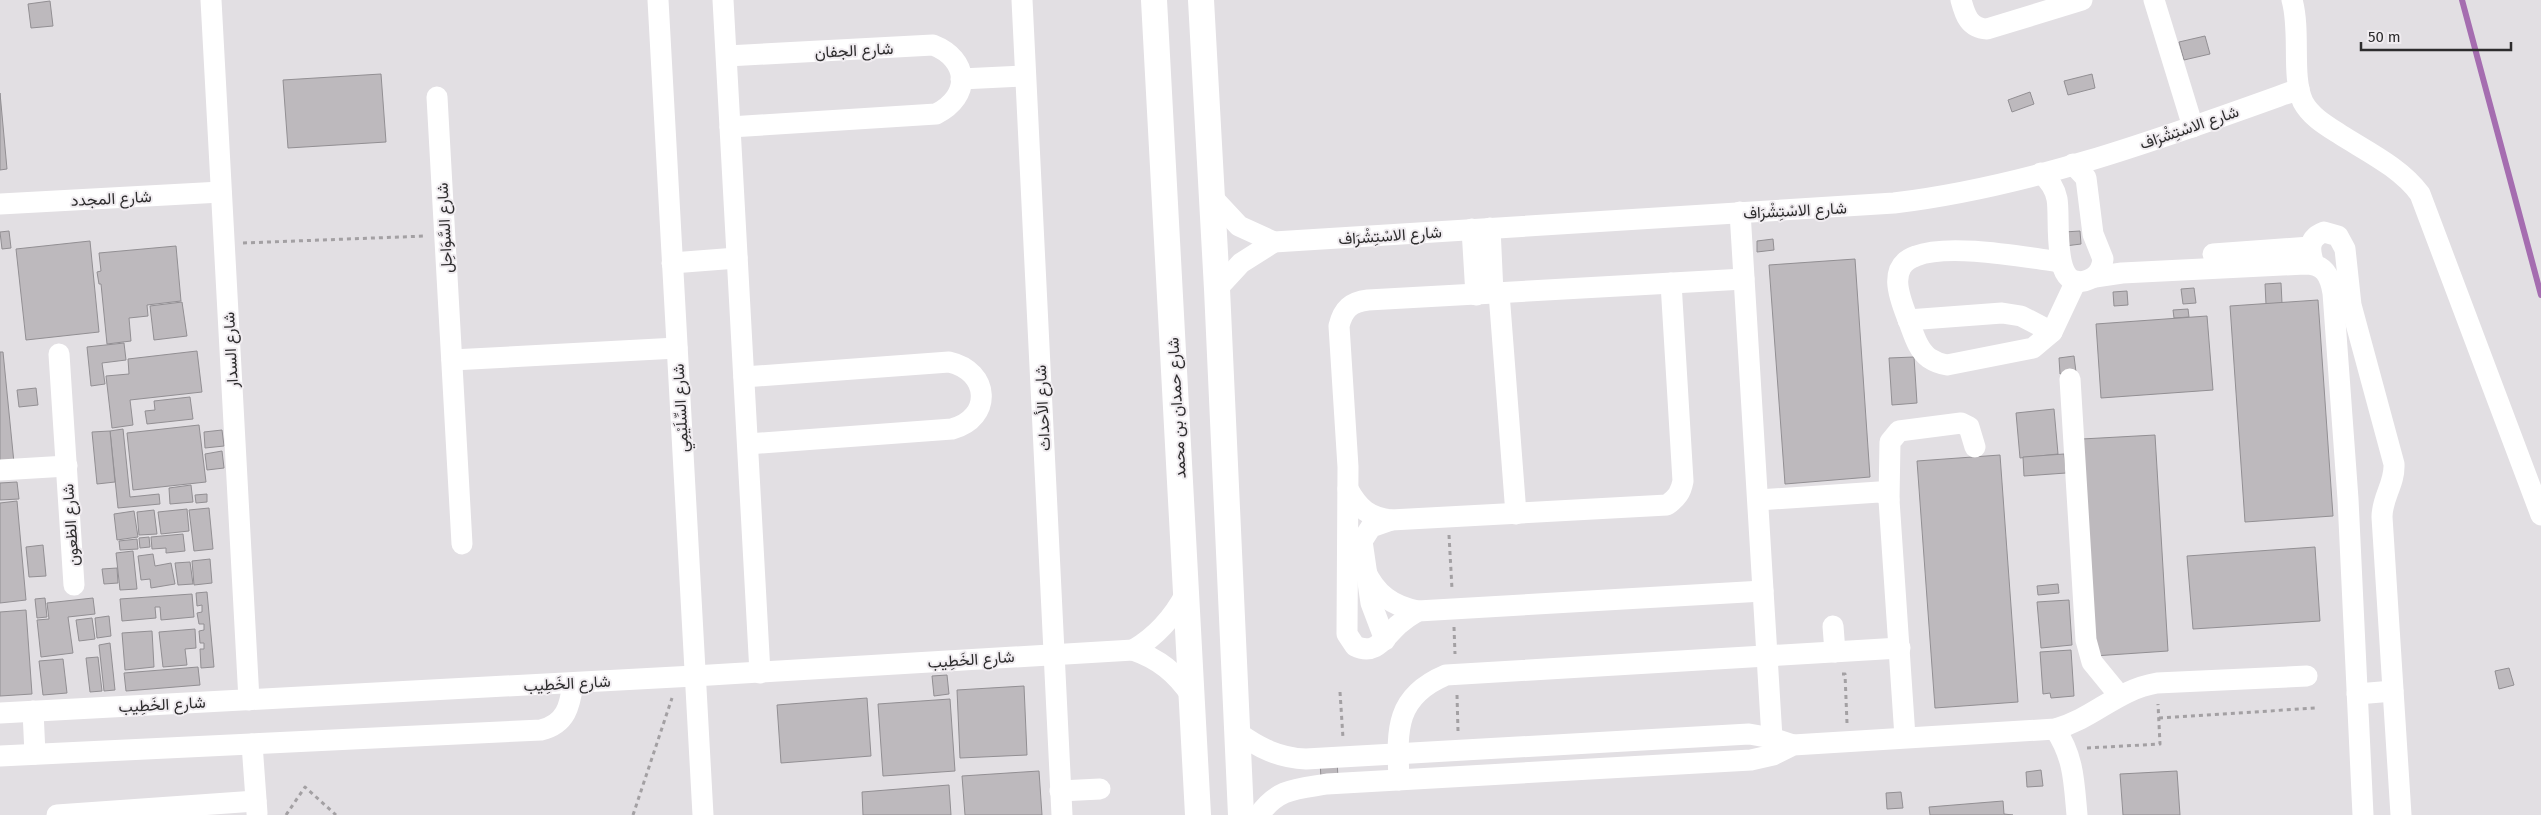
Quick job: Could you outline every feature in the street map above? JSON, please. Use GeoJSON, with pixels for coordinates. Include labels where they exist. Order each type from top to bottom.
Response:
{"type":"FeatureCollection","features":[{"type":"Feature","properties":{"kind":"main road","name":"شارع حمدان بن محمد"},"geometry":{"type":"LineString","coordinates":[[1154,0],[1198,815]]}},
{"type":"Feature","properties":{"kind":"main road"},"geometry":{"type":"LineString","coordinates":[[1201,0],[1217,289],[1241,815]]}},
{"type":"Feature","properties":{"kind":"street","name":"شارع السدار"},"geometry":{"type":"LineString","coordinates":[[211,0],[248,700]]}},
{"type":"Feature","properties":{"kind":"street","name":"شارع السِّلَيْمِي"},"geometry":{"type":"LineString","coordinates":[[658,0],[703,815]]}},
{"type":"Feature","properties":{"kind":"street"},"geometry":{"type":"LineString","coordinates":[[723,0],[760,673]]}},
{"type":"Feature","properties":{"kind":"street","name":"شارع الأحداث"},"geometry":{"type":"LineString","coordinates":[[1022,0],[1062,815]]}},
{"type":"Feature","properties":{"kind":"street"},"geometry":{"type":"LineString","coordinates":[[1961,0],[1970,22],[1975,26],[1986,29],[2082,0]]}},
{"type":"Feature","properties":{"kind":"street"},"geometry":{"type":"LineString","coordinates":[[2154,0],[2193,127]]}},
{"type":"Feature","properties":{"kind":"street"},"geometry":{"type":"LineString","coordinates":[[2292,0],[2297,25],[2299,89],[2311,114],[2396,170],[2420,194],[2541,516]]}},
{"type":"Feature","properties":{"kind":"street","name":"شارع الجفان"},"geometry":{"type":"LineString","coordinates":[[727,56],[933,45],[946,50],[954,58],[960,69],[962,79]]}},
{"type":"Feature","properties":{"kind":"street"},"geometry":{"type":"LineString","coordinates":[[730,127],[936,114],[948,108],[956,98],[962,79],[1026,76]]}},
{"type":"Feature","properties":{"kind":"street","name":"شارع الاسْتِشْرَاف"},"geometry":{"type":"LineString","coordinates":[[1211,196],[1239,226],[1274,242],[1740,212],[1865,206],[1924,200],[2041,173],[2193,127],[2299,89]]}},
{"type":"Feature","properties":{"kind":"street","name":"شارع السَّوَاحِل"},"geometry":{"type":"LineString","coordinates":[[437,97],[462,544]]}},
{"type":"Feature","properties":{"kind":"street"},"geometry":{"type":"LineString","coordinates":[[2060,262],[1964,251],[1926,253],[1914,256],[1904,264],[1898,275],[1897,287],[1908,320],[1922,351],[1937,363],[1947,365],[2022,352],[2034,348],[2052,332],[2086,279],[2102,266],[2102,252],[2092,234],[2086,178],[2074,164]]}},
{"type":"Feature","properties":{"kind":"street"},"geometry":{"type":"LineString","coordinates":[[2041,173],[2053,188],[2059,217],[2060,262],[2065,274],[2086,279],[2132,272],[2312,256]]}},
{"type":"Feature","properties":{"kind":"street","name":"شارع المجدد"},"geometry":{"type":"LineString","coordinates":[[0,204],[222,192]]}},
{"type":"Feature","properties":{"kind":"street"},"geometry":{"type":"LineString","coordinates":[[1740,212],[1772,738]]}},
{"type":"Feature","properties":{"kind":"street"},"geometry":{"type":"LineString","coordinates":[[2059,217],[2090,213]]}},
{"type":"Feature","properties":{"kind":"street"},"geometry":{"type":"LineString","coordinates":[[1481,229],[1516,514]]}},
{"type":"Feature","properties":{"kind":"street"},"geometry":{"type":"LineString","coordinates":[[2312,256],[2317,235],[2324,232],[2338,236],[2345,249],[2340,280],[2363,815]]}},
{"type":"Feature","properties":{"kind":"street","name":"شارع الاسْتِشْرَاف"},"geometry":{"type":"LineString","coordinates":[[1217,289],[1241,263],[1274,242]]}},
{"type":"Feature","properties":{"kind":"street"},"geometry":{"type":"LineString","coordinates":[[2102,252],[2116,258],[2312,256],[2325,270],[2340,280],[2351,305],[2394,464],[2394,479],[2383,501],[2382,517],[2401,815]]}},
{"type":"Feature","properties":{"kind":"street"},"geometry":{"type":"LineString","coordinates":[[672,263],[737,258]]}},
{"type":"Feature","properties":{"kind":"street"},"geometry":{"type":"LineString","coordinates":[[1418,611],[1398,625],[1377,647],[1362,650],[1350,641],[1347,634],[1348,489],[1339,326],[1341,315],[1348,306],[1357,301],[1744,279]]}},
{"type":"Feature","properties":{"kind":"street"},"geometry":{"type":"LineString","coordinates":[[1385,640],[1376,620],[1362,551],[1365,534],[1371,527],[1391,520],[1658,508],[1676,499],[1681,491],[1683,480],[1671,283]]}},
{"type":"Feature","properties":{"kind":"street"},"geometry":{"type":"LineString","coordinates":[[1908,320],[2002,313],[2021,316],[2052,332]]}},
{"type":"Feature","properties":{"kind":"street"},"geometry":{"type":"LineString","coordinates":[[452,360],[677,348]]}},
{"type":"Feature","properties":{"kind":"street","name":"شارع الظعون"},"geometry":{"type":"LineString","coordinates":[[59,354],[74,585]]}},
{"type":"Feature","properties":{"kind":"street"},"geometry":{"type":"LineString","coordinates":[[744,377],[948,362],[960,365],[970,371],[981,391],[980,406],[974,416],[961,426],[952,429],[748,444]]}},
{"type":"Feature","properties":{"kind":"street"},"geometry":{"type":"LineString","coordinates":[[2070,379],[2086,640],[2092,662],[2119,695]]}},
{"type":"Feature","properties":{"kind":"street"},"geometry":{"type":"LineString","coordinates":[[1905,737],[1889,500],[1890,442],[1899,431],[1961,423],[1969,427],[1975,447]]}},
{"type":"Feature","properties":{"kind":"street","name":"شارع الظعون"},"geometry":{"type":"LineString","coordinates":[[0,470],[66,466]]}},
{"type":"Feature","properties":{"kind":"street"},"geometry":{"type":"LineString","coordinates":[[1348,489],[1361,509],[1368,514],[1391,520]]}},
{"type":"Feature","properties":{"kind":"street"},"geometry":{"type":"LineString","coordinates":[[1758,500],[1879,492],[1889,500]]}},
{"type":"Feature","properties":{"kind":"street"},"geometry":{"type":"LineString","coordinates":[[1365,570],[1380,593],[1391,602],[1418,611],[1763,591]]}},
{"type":"Feature","properties":{"kind":"street"},"geometry":{"type":"LineString","coordinates":[[1133,650],[1147,642],[1170,620],[1186,593]]}},
{"type":"Feature","properties":{"kind":"street"},"geometry":{"type":"LineString","coordinates":[[1833,626],[1837,652]]}},
{"type":"Feature","properties":{"kind":"street"},"geometry":{"type":"LineString","coordinates":[[1399,780],[1398,729],[1412,700],[1432,682],[1456,673],[1900,648]]}},
{"type":"Feature","properties":{"kind":"street","name":"شارع الخَطِيب"},"geometry":{"type":"LineString","coordinates":[[0,713],[760,673],[1133,650],[1147,655],[1166,667],[1183,683],[1191,696]]}},
{"type":"Feature","properties":{"kind":"street"},"geometry":{"type":"LineString","coordinates":[[1258,815],[1268,803],[1283,792],[1328,784],[1751,760],[1773,756],[1793,746],[2055,728],[2089,716],[2119,695],[2137,687],[2157,683],[2307,676]]}},
{"type":"Feature","properties":{"kind":"street"},"geometry":{"type":"LineString","coordinates":[[0,756],[541,730],[556,725],[567,712],[573,683]]}},
{"type":"Feature","properties":{"kind":"street"},"geometry":{"type":"LineString","coordinates":[[2357,694],[2393,691]]}},
{"type":"Feature","properties":{"kind":"street"},"geometry":{"type":"LineString","coordinates":[[33,712],[36,754]]}},
{"type":"Feature","properties":{"kind":"street"},"geometry":{"type":"LineString","coordinates":[[2055,728],[2068,749],[2074,778],[2077,815]]}},
{"type":"Feature","properties":{"kind":"street"},"geometry":{"type":"LineString","coordinates":[[1237,732],[1256,746],[1272,753],[1295,758],[1749,734],[1772,738],[1793,746]]}},
{"type":"Feature","properties":{"kind":"street"},"geometry":{"type":"LineString","coordinates":[[57,815],[256,808],[252,744]]}},
{"type":"Feature","properties":{"kind":"street"},"geometry":{"type":"LineString","coordinates":[[1295,758],[1298,789]]}},
{"type":"Feature","properties":{"kind":"street"},"geometry":{"type":"LineString","coordinates":[[1060,791],[1100,789]]}},
{"type":"Feature","properties":{"kind":"path"},"geometry":{"type":"LineString","coordinates":[[224,244],[444,235]]}},
{"type":"Feature","properties":{"kind":"path"},"geometry":{"type":"LineString","coordinates":[[1448,517],[1459,750]]}},
{"type":"Feature","properties":{"kind":"path"},"geometry":{"type":"LineString","coordinates":[[1837,652],[1840,674],[1844,674],[1848,741]]}},
{"type":"Feature","properties":{"kind":"path"},"geometry":{"type":"LineString","coordinates":[[633,815],[672,697],[694,676]]}},
{"type":"Feature","properties":{"kind":"path"},"geometry":{"type":"LineString","coordinates":[[2068,749],[2160,744],[2157,683]]}},
{"type":"Feature","properties":{"kind":"path"},"geometry":{"type":"LineString","coordinates":[[2159,718],[2316,708]]}},
{"type":"Feature","properties":{"kind":"path"},"geometry":{"type":"LineString","coordinates":[[286,815],[305,787],[336,815]]}},
{"type":"Feature","properties":{"kind":"building"},"geometry":{"type":"Polygon","coordinates":[[[50,1],[53,26],[31,28],[28,4],[50,1]]]}},
{"type":"Feature","properties":{"kind":"building"},"geometry":{"type":"Polygon","coordinates":[[[2205,36],[2210,54],[2184,60],[2179,42],[2205,36]]]}},
{"type":"Feature","properties":{"kind":"building"},"geometry":{"type":"Polygon","coordinates":[[[381,74],[386,142],[288,148],[283,80],[381,74]]]}},
{"type":"Feature","properties":{"kind":"building"},"geometry":{"type":"Polygon","coordinates":[[[2092,74],[2095,88],[2068,95],[2064,81],[2092,74]]]}},
{"type":"Feature","properties":{"kind":"building"},"geometry":{"type":"Polygon","coordinates":[[[2030,92],[2034,104],[2012,112],[2008,100],[2030,92]]]}},
{"type":"Feature","properties":{"kind":"building"},"geometry":{"type":"Polygon","coordinates":[[[0,93],[7,169],[0,170],[0,93]]]}},
{"type":"Feature","properties":{"kind":"building"},"geometry":{"type":"Polygon","coordinates":[[[9,231],[11,248],[2,249],[0,232],[9,231]]]}},
{"type":"Feature","properties":{"kind":"building"},"geometry":{"type":"Polygon","coordinates":[[[2080,231],[2081,244],[2065,246],[2064,232],[2080,231]]]}},
{"type":"Feature","properties":{"kind":"building"},"geometry":{"type":"Polygon","coordinates":[[[1773,239],[1774,250],[1757,252],[1757,241],[1773,239]]]}},
{"type":"Feature","properties":{"kind":"building"},"geometry":{"type":"Polygon","coordinates":[[[90,241],[99,332],[26,340],[16,249],[90,241]]]}},
{"type":"Feature","properties":{"kind":"building"},"geometry":{"type":"Polygon","coordinates":[[[176,246],[181,301],[147,305],[148,316],[129,318],[131,341],[107,344],[101,284],[99,284],[97,272],[101,271],[99,253],[176,246]]]}},
{"type":"Feature","properties":{"kind":"building"},"geometry":{"type":"Polygon","coordinates":[[[1855,259],[1870,477],[1785,484],[1769,265],[1855,259]]]}},
{"type":"Feature","properties":{"kind":"building"},"geometry":{"type":"Polygon","coordinates":[[[2281,283],[2282,303],[2266,304],[2265,284],[2281,283]]]}},
{"type":"Feature","properties":{"kind":"building"},"geometry":{"type":"Polygon","coordinates":[[[2194,288],[2196,303],[2183,304],[2181,289],[2194,288]]]}},
{"type":"Feature","properties":{"kind":"building"},"geometry":{"type":"Polygon","coordinates":[[[2127,291],[2128,305],[2114,306],[2113,292],[2127,291]]]}},
{"type":"Feature","properties":{"kind":"building"},"geometry":{"type":"Polygon","coordinates":[[[2318,300],[2333,516],[2245,522],[2230,306],[2318,300]]]}},
{"type":"Feature","properties":{"kind":"building"},"geometry":{"type":"Polygon","coordinates":[[[182,302],[187,336],[154,340],[150,306],[182,302]]]}},
{"type":"Feature","properties":{"kind":"building"},"geometry":{"type":"Polygon","coordinates":[[[2188,309],[2189,317],[2174,318],[2173,310],[2188,309]]]}},
{"type":"Feature","properties":{"kind":"building"},"geometry":{"type":"Polygon","coordinates":[[[2207,316],[2213,390],[2101,398],[2096,324],[2207,316]]]}},
{"type":"Feature","properties":{"kind":"building"},"geometry":{"type":"Polygon","coordinates":[[[124,343],[126,360],[102,363],[105,384],[91,386],[87,347],[124,343]]]}},
{"type":"Feature","properties":{"kind":"building"},"geometry":{"type":"Polygon","coordinates":[[[197,351],[202,392],[130,400],[133,425],[112,428],[106,376],[129,374],[128,359],[197,351]]]}},
{"type":"Feature","properties":{"kind":"building"},"geometry":{"type":"Polygon","coordinates":[[[0,352],[3,352],[14,463],[0,464],[0,352]]]}},
{"type":"Feature","properties":{"kind":"building"},"geometry":{"type":"Polygon","coordinates":[[[2074,356],[2076,372],[2060,374],[2059,358],[2074,356]]]}},
{"type":"Feature","properties":{"kind":"building"},"geometry":{"type":"Polygon","coordinates":[[[1914,357],[1917,403],[1892,405],[1889,358],[1914,357]]]}},
{"type":"Feature","properties":{"kind":"building"},"geometry":{"type":"Polygon","coordinates":[[[36,388],[38,405],[19,407],[17,390],[36,388]]]}},
{"type":"Feature","properties":{"kind":"building"},"geometry":{"type":"Polygon","coordinates":[[[190,397],[193,419],[147,424],[145,411],[155,410],[154,401],[190,397]]]}},
{"type":"Feature","properties":{"kind":"building"},"geometry":{"type":"Polygon","coordinates":[[[2054,409],[2058,454],[2020,458],[2016,413],[2054,409]]]}},
{"type":"Feature","properties":{"kind":"building"},"geometry":{"type":"Polygon","coordinates":[[[199,425],[206,482],[133,490],[127,433],[199,425]]]}},
{"type":"Feature","properties":{"kind":"building"},"geometry":{"type":"Polygon","coordinates":[[[123,429],[130,497],[159,494],[160,504],[118,508],[110,431],[123,429]]]}},
{"type":"Feature","properties":{"kind":"building"},"geometry":{"type":"Polygon","coordinates":[[[222,430],[224,446],[205,448],[204,432],[222,430]]]}},
{"type":"Feature","properties":{"kind":"building"},"geometry":{"type":"Polygon","coordinates":[[[110,431],[115,482],[97,484],[92,432],[110,431]]]}},
{"type":"Feature","properties":{"kind":"building"},"geometry":{"type":"Polygon","coordinates":[[[2155,435],[2168,651],[2094,656],[2082,439],[2155,435]]]}},
{"type":"Feature","properties":{"kind":"building"},"geometry":{"type":"Polygon","coordinates":[[[222,451],[224,468],[207,470],[205,454],[222,451]]]}},
{"type":"Feature","properties":{"kind":"building"},"geometry":{"type":"Polygon","coordinates":[[[2064,454],[2066,473],[2024,476],[2023,457],[2064,454]]]}},
{"type":"Feature","properties":{"kind":"building"},"geometry":{"type":"Polygon","coordinates":[[[2000,455],[2018,702],[1935,708],[1917,461],[2000,455]]]}},
{"type":"Feature","properties":{"kind":"building"},"geometry":{"type":"Polygon","coordinates":[[[17,482],[19,499],[0,500],[0,483],[17,482]]]}},
{"type":"Feature","properties":{"kind":"building"},"geometry":{"type":"Polygon","coordinates":[[[191,485],[193,502],[170,504],[169,488],[191,485]]]}},
{"type":"Feature","properties":{"kind":"building"},"geometry":{"type":"Polygon","coordinates":[[[207,494],[207,502],[196,503],[195,495],[207,494]]]}},
{"type":"Feature","properties":{"kind":"building"},"geometry":{"type":"Polygon","coordinates":[[[17,501],[26,600],[0,603],[0,503],[17,501]]]}},
{"type":"Feature","properties":{"kind":"building"},"geometry":{"type":"Polygon","coordinates":[[[209,508],[213,549],[194,551],[189,510],[209,508]]]}},
{"type":"Feature","properties":{"kind":"building"},"geometry":{"type":"Polygon","coordinates":[[[187,509],[189,531],[161,534],[158,512],[187,509]]]}},
{"type":"Feature","properties":{"kind":"building"},"geometry":{"type":"Polygon","coordinates":[[[154,510],[157,534],[139,535],[137,512],[154,510]]]}},
{"type":"Feature","properties":{"kind":"building"},"geometry":{"type":"Polygon","coordinates":[[[134,511],[138,537],[117,540],[114,514],[134,511]]]}},
{"type":"Feature","properties":{"kind":"building"},"geometry":{"type":"Polygon","coordinates":[[[183,534],[185,551],[166,553],[166,548],[152,549],[151,537],[183,534]]]}},
{"type":"Feature","properties":{"kind":"building"},"geometry":{"type":"Polygon","coordinates":[[[149,537],[150,547],[140,548],[139,538],[149,537]]]}},
{"type":"Feature","properties":{"kind":"building"},"geometry":{"type":"Polygon","coordinates":[[[137,539],[138,549],[120,550],[119,541],[137,539]]]}},
{"type":"Feature","properties":{"kind":"building"},"geometry":{"type":"Polygon","coordinates":[[[43,545],[46,576],[29,577],[26,547],[43,545]]]}},
{"type":"Feature","properties":{"kind":"building"},"geometry":{"type":"Polygon","coordinates":[[[2315,547],[2320,621],[2193,629],[2187,556],[2315,547]]]}},
{"type":"Feature","properties":{"kind":"building"},"geometry":{"type":"Polygon","coordinates":[[[133,551],[137,589],[120,590],[116,553],[133,551]]]}},
{"type":"Feature","properties":{"kind":"building"},"geometry":{"type":"Polygon","coordinates":[[[153,554],[155,566],[171,563],[175,584],[151,588],[150,579],[141,580],[138,556],[153,554]]]}},
{"type":"Feature","properties":{"kind":"building"},"geometry":{"type":"Polygon","coordinates":[[[210,559],[212,583],[194,585],[192,561],[210,559]]]}},
{"type":"Feature","properties":{"kind":"building"},"geometry":{"type":"Polygon","coordinates":[[[190,562],[193,584],[178,585],[175,563],[190,562]]]}},
{"type":"Feature","properties":{"kind":"building"},"geometry":{"type":"Polygon","coordinates":[[[117,568],[118,583],[104,584],[102,569],[117,568]]]}},
{"type":"Feature","properties":{"kind":"building"},"geometry":{"type":"Polygon","coordinates":[[[2058,584],[2059,593],[2038,595],[2037,586],[2058,584]]]}},
{"type":"Feature","properties":{"kind":"building"},"geometry":{"type":"Polygon","coordinates":[[[207,592],[214,667],[201,668],[200,649],[204,649],[204,643],[200,643],[199,631],[204,630],[204,624],[199,624],[197,613],[202,612],[202,605],[197,606],[196,593],[207,592]]]}},
{"type":"Feature","properties":{"kind":"building"},"geometry":{"type":"Polygon","coordinates":[[[192,594],[194,617],[161,620],[160,607],[155,607],[156,618],[122,621],[120,599],[192,594]]]}},
{"type":"Feature","properties":{"kind":"building"},"geometry":{"type":"Polygon","coordinates":[[[45,598],[47,617],[37,618],[35,599],[45,598]]]}},
{"type":"Feature","properties":{"kind":"building"},"geometry":{"type":"Polygon","coordinates":[[[93,598],[95,614],[68,617],[73,653],[41,657],[37,620],[49,619],[47,603],[93,598]]]}},
{"type":"Feature","properties":{"kind":"building"},"geometry":{"type":"Polygon","coordinates":[[[2069,600],[2072,645],[2041,648],[2037,602],[2069,600]]]}},
{"type":"Feature","properties":{"kind":"building"},"geometry":{"type":"Polygon","coordinates":[[[26,610],[32,694],[0,696],[0,612],[26,610]]]}},
{"type":"Feature","properties":{"kind":"building"},"geometry":{"type":"Polygon","coordinates":[[[109,616],[111,636],[97,638],[95,618],[109,616]]]}},
{"type":"Feature","properties":{"kind":"building"},"geometry":{"type":"Polygon","coordinates":[[[92,618],[95,639],[79,641],[76,620],[92,618]]]}},
{"type":"Feature","properties":{"kind":"building"},"geometry":{"type":"Polygon","coordinates":[[[195,629],[196,648],[185,649],[187,665],[163,667],[159,632],[195,629]]]}},
{"type":"Feature","properties":{"kind":"building"},"geometry":{"type":"Polygon","coordinates":[[[152,631],[154,667],[125,670],[122,633],[152,631]]]}},
{"type":"Feature","properties":{"kind":"building"},"geometry":{"type":"Polygon","coordinates":[[[110,643],[115,690],[104,691],[99,645],[110,643]]]}},
{"type":"Feature","properties":{"kind":"building"},"geometry":{"type":"Polygon","coordinates":[[[2071,650],[2074,696],[2051,698],[2050,693],[2043,694],[2040,652],[2071,650]]]}},
{"type":"Feature","properties":{"kind":"building"},"geometry":{"type":"Polygon","coordinates":[[[98,657],[102,691],[90,692],[86,658],[98,657]]]}},
{"type":"Feature","properties":{"kind":"building"},"geometry":{"type":"Polygon","coordinates":[[[63,659],[67,693],[43,695],[39,661],[63,659]]]}},
{"type":"Feature","properties":{"kind":"building"},"geometry":{"type":"Polygon","coordinates":[[[198,667],[200,685],[126,691],[124,673],[198,667]]]}},
{"type":"Feature","properties":{"kind":"building"},"geometry":{"type":"Polygon","coordinates":[[[2509,668],[2514,685],[2499,689],[2495,671],[2509,668]]]}},
{"type":"Feature","properties":{"kind":"building"},"geometry":{"type":"Polygon","coordinates":[[[947,675],[949,694],[934,696],[932,676],[947,675]]]}},
{"type":"Feature","properties":{"kind":"building"},"geometry":{"type":"Polygon","coordinates":[[[1024,686],[1027,755],[960,758],[957,690],[1024,686]]]}},
{"type":"Feature","properties":{"kind":"building"},"geometry":{"type":"Polygon","coordinates":[[[867,698],[871,756],[781,763],[777,705],[867,698]]]}},
{"type":"Feature","properties":{"kind":"building"},"geometry":{"type":"Polygon","coordinates":[[[950,699],[955,771],[883,776],[878,704],[950,699]]]}},
{"type":"Feature","properties":{"kind":"building"},"geometry":{"type":"Polygon","coordinates":[[[1337,760],[1338,778],[1321,779],[1320,761],[1337,760]]]}},
{"type":"Feature","properties":{"kind":"building"},"geometry":{"type":"Polygon","coordinates":[[[2041,770],[2043,786],[2027,787],[2026,772],[2041,770]]]}},
{"type":"Feature","properties":{"kind":"building"},"geometry":{"type":"Polygon","coordinates":[[[1039,771],[1042,815],[965,815],[962,776],[1039,771]]]}},
{"type":"Feature","properties":{"kind":"building"},"geometry":{"type":"Polygon","coordinates":[[[2177,771],[2180,815],[2123,815],[2120,774],[2177,771]]]}},
{"type":"Feature","properties":{"kind":"building"},"geometry":{"type":"Polygon","coordinates":[[[949,785],[951,815],[863,815],[862,792],[949,785]]]}},
{"type":"Feature","properties":{"kind":"building"},"geometry":{"type":"Polygon","coordinates":[[[1901,792],[1903,808],[1887,809],[1886,793],[1901,792]]]}},
{"type":"Feature","properties":{"kind":"building"},"geometry":{"type":"Polygon","coordinates":[[[2003,801],[2004,814],[2013,815],[1930,815],[1929,807],[2003,801]]]}},
{"type":"Feature","properties":{"kind":"waterway"},"geometry":{"type":"LineString","coordinates":[[2462,0],[2541,295]]}}]}
